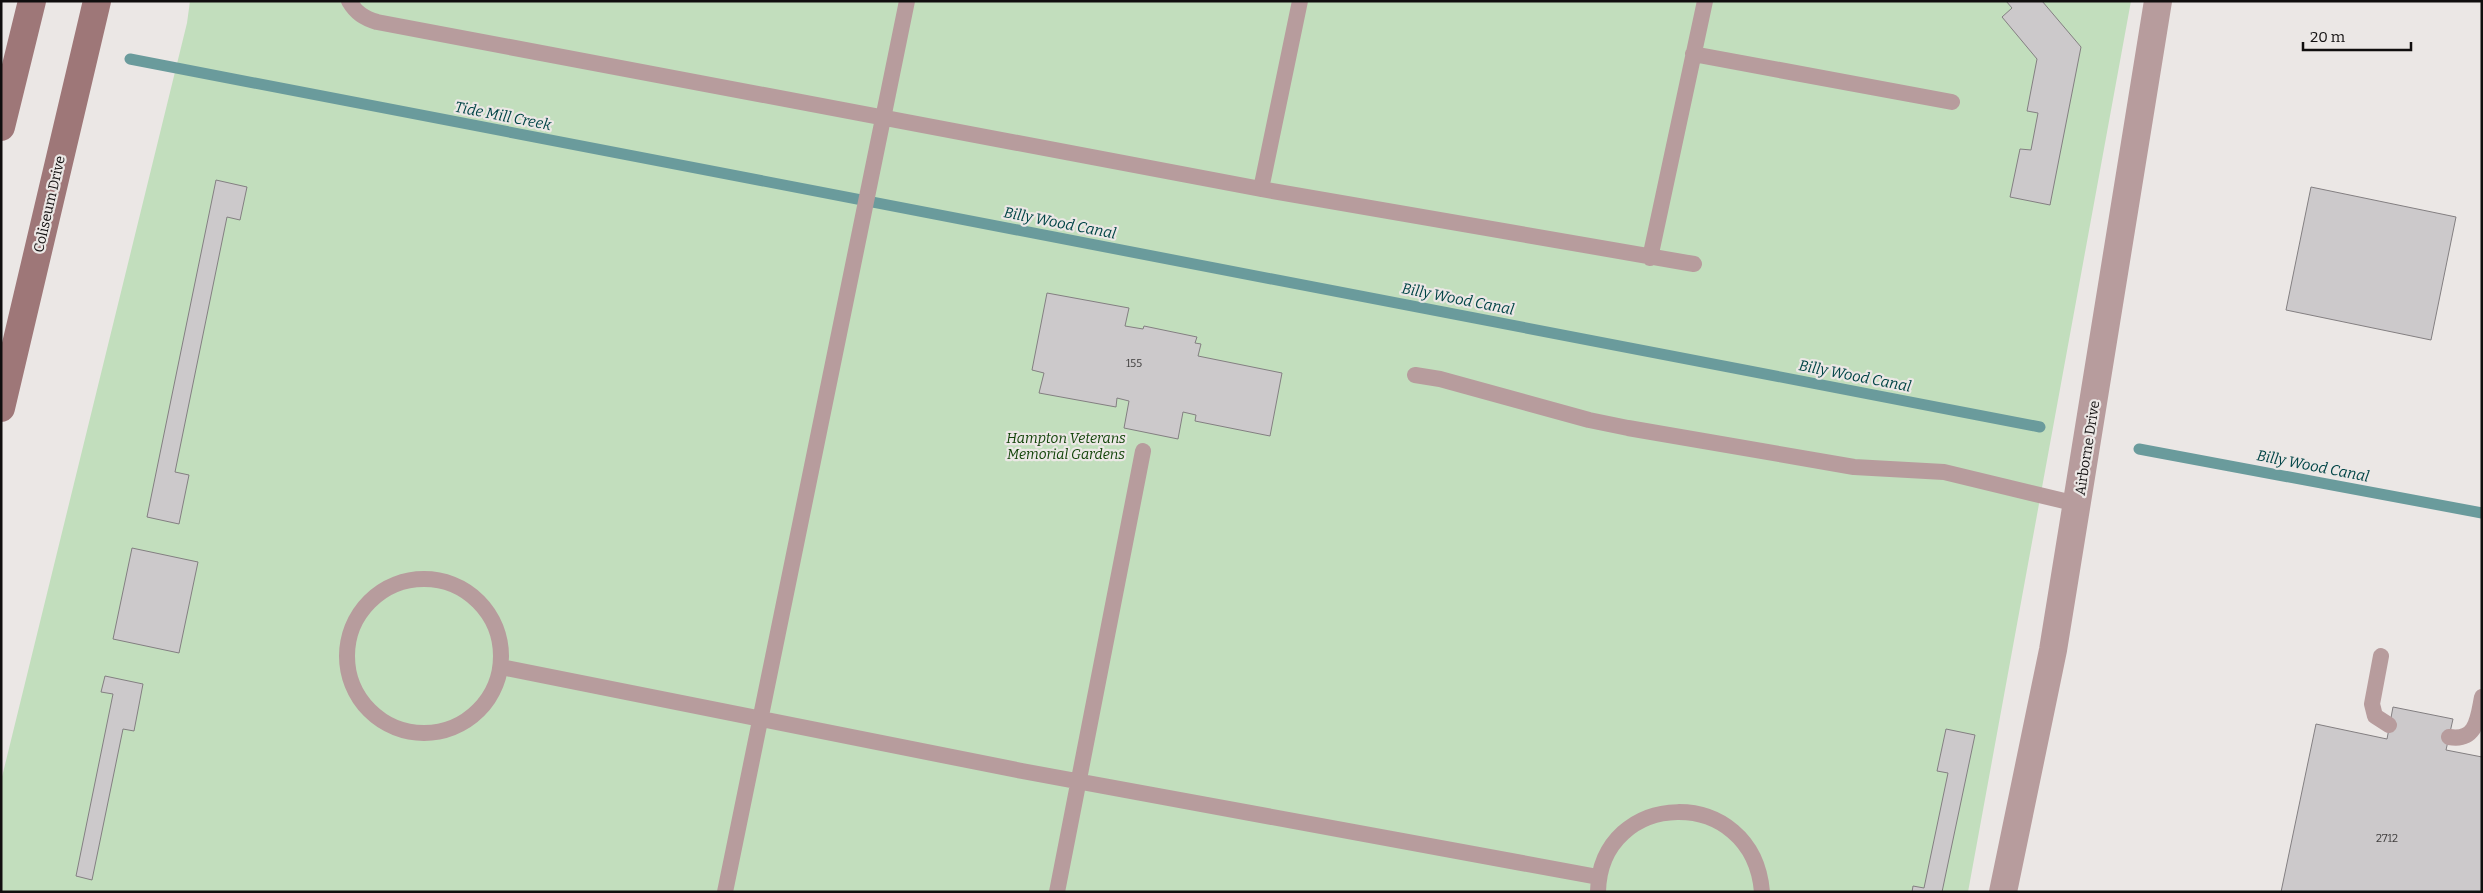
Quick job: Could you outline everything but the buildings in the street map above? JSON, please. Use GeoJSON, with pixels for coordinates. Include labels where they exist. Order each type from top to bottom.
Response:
{"type":"FeatureCollection","features":[{"type":"Feature","properties":{"kind":"street"},"geometry":{"type":"LineString","coordinates":[[1,127],[32,1]]}},
{"type":"Feature","properties":{"kind":"street","name":"Coliseum Drive"},"geometry":{"type":"LineString","coordinates":[[1,408],[97,1]]}},
{"type":"Feature","properties":{"kind":"street","name":"Airborne Drive"},"geometry":{"type":"LineString","coordinates":[[2003,892],[2053,650],[2158,1]]}},
{"type":"Feature","properties":{"kind":"lane"},"geometry":{"type":"LineString","coordinates":[[349,1],[355,12],[377,22],[1261,189],[1650,258],[1694,264]]}},
{"type":"Feature","properties":{"kind":"lane"},"geometry":{"type":"LineString","coordinates":[[725,892],[759,718],[907,1]]}},
{"type":"Feature","properties":{"kind":"lane"},"geometry":{"type":"LineString","coordinates":[[1261,189],[1300,1]]}},
{"type":"Feature","properties":{"kind":"lane"},"geometry":{"type":"LineString","coordinates":[[1650,258],[1705,1]]}},
{"type":"Feature","properties":{"kind":"lane"},"geometry":{"type":"LineString","coordinates":[[1693,54],[1952,102]]}},
{"type":"Feature","properties":{"kind":"lane"},"geometry":{"type":"LineString","coordinates":[[1414,375],[1440,379],[1588,420],[1679,438],[1854,467],[1944,472],[2077,504]]}},
{"type":"Feature","properties":{"kind":"lane"},"geometry":{"type":"LineString","coordinates":[[1056,892],[1143,450]]}},
{"type":"Feature","properties":{"kind":"lane"},"geometry":{"type":"LineString","coordinates":[[421,578],[430,579],[448,582],[472,595],[490,615],[500,640],[501,667],[494,690],[480,710],[460,724],[437,732],[413,732],[389,725],[369,711],[355,691],[347,668],[346,644],[355,618],[372,597],[395,583],[421,578]]}},
{"type":"Feature","properties":{"kind":"lane"},"geometry":{"type":"LineString","coordinates":[[2381,656],[2372,704],[2375,716],[2389,725]]}},
{"type":"Feature","properties":{"kind":"lane"},"geometry":{"type":"LineString","coordinates":[[501,667],[1598,884],[1608,852],[1625,831],[1647,817],[1673,811],[1699,813],[1724,823],[1744,841],[1757,864],[1762,892]]}},
{"type":"Feature","properties":{"kind":"lane"},"geometry":{"type":"LineString","coordinates":[[2449,737],[2464,738],[2472,732],[2476,726],[2482,697]]}},
{"type":"Feature","properties":{"kind":"green space","name":"Hampton Veterans Memorial Gardens"},"geometry":{"type":"Polygon","coordinates":[[[190,1],[2131,1],[1968,892],[1,892],[1,781],[187,23],[190,1]]]}},
{"type":"Feature","properties":{"kind":"waterway","name":"Billy Wood Canal"},"geometry":{"type":"LineString","coordinates":[[130,59],[2040,427]]}},
{"type":"Feature","properties":{"kind":"waterway","name":"Billy Wood Canal"},"geometry":{"type":"LineString","coordinates":[[2139,449],[2482,513]]}},
{"type":"Feature","properties":{"kind":"water label","name":"Tide Mill Creek"},"geometry":{"type":"Point","coordinates":[503,116]}}]}
